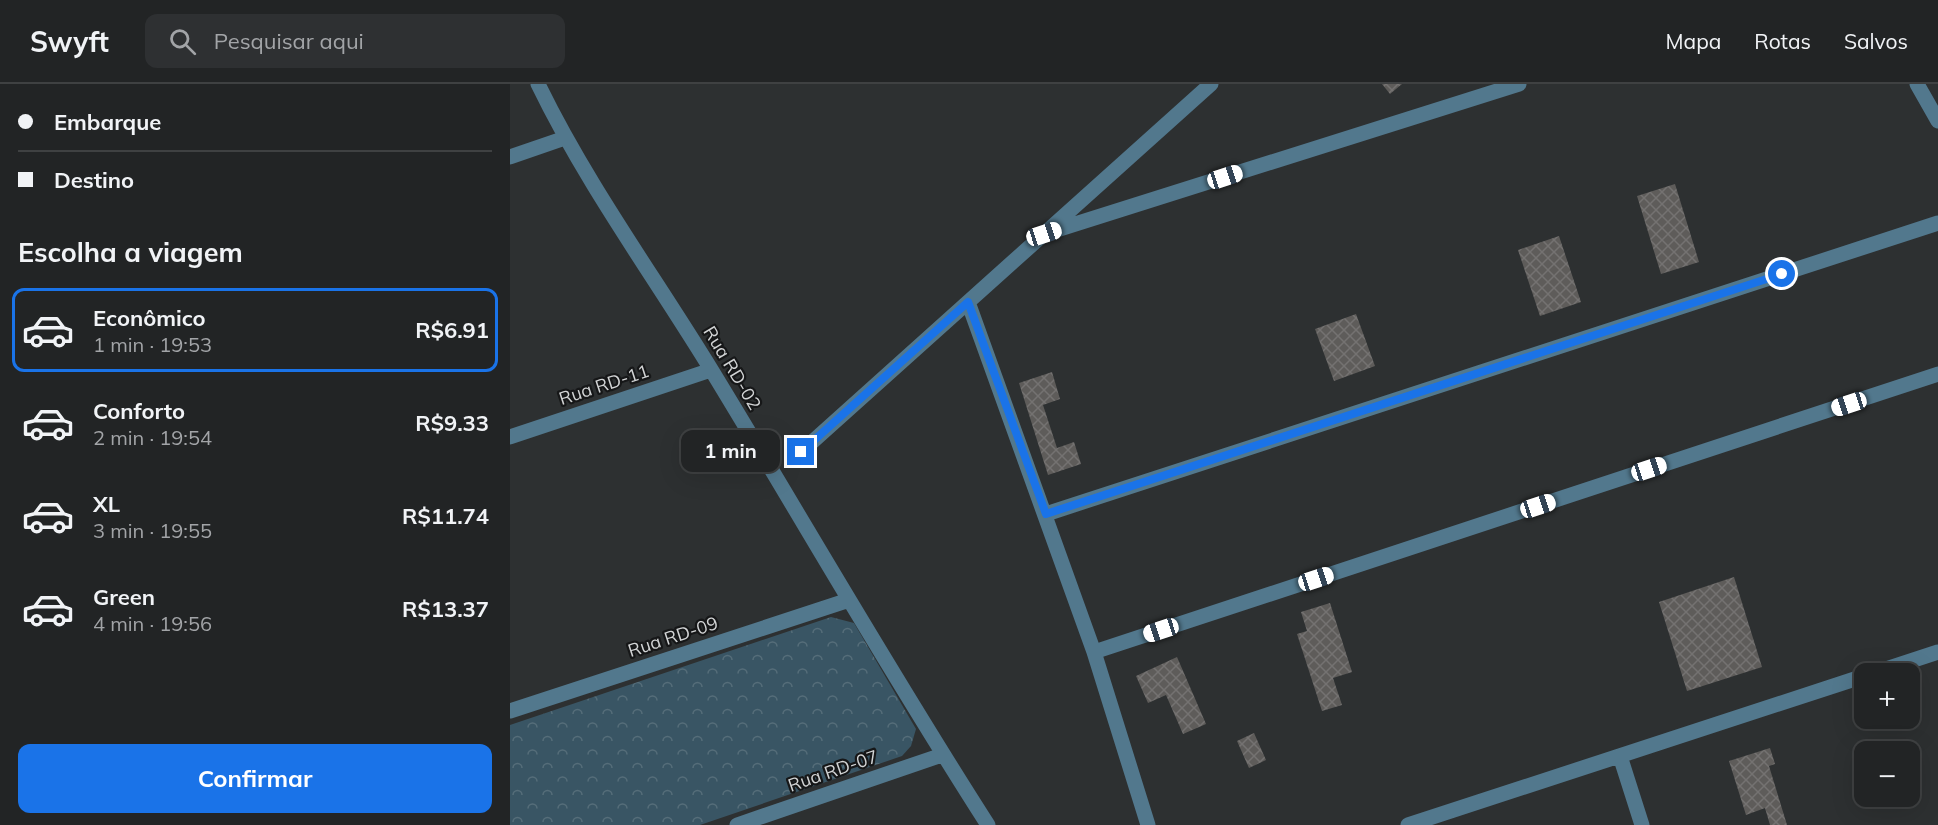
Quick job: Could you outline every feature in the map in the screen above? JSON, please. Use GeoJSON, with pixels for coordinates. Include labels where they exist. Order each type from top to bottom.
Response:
{"type":"FeatureCollection","features":[{"type":"Feature","properties":{"kind":"street","name":"Rua RD-02"},"geometry":{"type":"LineString","coordinates":[[538,84],[565,138],[711,370],[942,755],[988,825]]}},
{"type":"Feature","properties":{"kind":"street"},"geometry":{"type":"LineString","coordinates":[[801,452],[1212,84]]}},
{"type":"Feature","properties":{"kind":"street"},"geometry":{"type":"LineString","coordinates":[[1044,234],[1519,84]]}},
{"type":"Feature","properties":{"kind":"street"},"geometry":{"type":"LineString","coordinates":[[1917,84],[1938,121]]}},
{"type":"Feature","properties":{"kind":"street"},"geometry":{"type":"LineString","coordinates":[[510,157],[565,138]]}},
{"type":"Feature","properties":{"kind":"street"},"geometry":{"type":"LineString","coordinates":[[1046,514],[1938,223]]}},
{"type":"Feature","properties":{"kind":"street"},"geometry":{"type":"LineString","coordinates":[[968,302],[1094,652],[1148,825]]}},
{"type":"Feature","properties":{"kind":"street","name":"Rua RD-11"},"geometry":{"type":"LineString","coordinates":[[510,437],[711,370]]}},
{"type":"Feature","properties":{"kind":"street"},"geometry":{"type":"LineString","coordinates":[[1094,652],[1938,374]]}},
{"type":"Feature","properties":{"kind":"street","name":"Rua RD-09"},"geometry":{"type":"LineString","coordinates":[[510,711],[849,600]]}},
{"type":"Feature","properties":{"kind":"street"},"geometry":{"type":"LineString","coordinates":[[1905,663],[1938,652]]}},
{"type":"Feature","properties":{"kind":"street"},"geometry":{"type":"LineString","coordinates":[[1408,825],[1854,679]]}},
{"type":"Feature","properties":{"kind":"street","name":"Rua RD-07"},"geometry":{"type":"LineString","coordinates":[[737,825],[942,755]]}},
{"type":"Feature","properties":{"kind":"street"},"geometry":{"type":"LineString","coordinates":[[1620,756],[1642,825]]}},
{"type":"Feature","properties":{"kind":"green space"},"geometry":{"type":"Polygon","coordinates":[[[831,617],[854,623],[916,729],[911,746],[902,756],[700,825],[510,825],[510,725],[831,617]]]}},
{"type":"Feature","properties":{"kind":"building"},"geometry":{"type":"Polygon","coordinates":[[[1382,84],[1402,84],[1390,94],[1382,84]]]}},
{"type":"Feature","properties":{"kind":"building"},"geometry":{"type":"Polygon","coordinates":[[[1675,184],[1699,262],[1661,274],[1637,196],[1675,184]]]}},
{"type":"Feature","properties":{"kind":"building"},"geometry":{"type":"Polygon","coordinates":[[[1559,236],[1581,302],[1540,316],[1518,250],[1559,236]]]}},
{"type":"Feature","properties":{"kind":"building"},"geometry":{"type":"Polygon","coordinates":[[[1356,314],[1375,366],[1334,381],[1315,329],[1356,314]]]}},
{"type":"Feature","properties":{"kind":"building"},"geometry":{"type":"Polygon","coordinates":[[[1052,372],[1060,399],[1043,405],[1057,448],[1074,442],[1081,464],[1048,475],[1019,383],[1052,372]]]}},
{"type":"Feature","properties":{"kind":"building"},"geometry":{"type":"Polygon","coordinates":[[[1734,577],[1762,667],[1687,691],[1659,602],[1734,577]]]}},
{"type":"Feature","properties":{"kind":"building"},"geometry":{"type":"Polygon","coordinates":[[[1330,603],[1352,672],[1333,678],[1342,705],[1322,711],[1297,634],[1307,631],[1301,612],[1330,603]]]}},
{"type":"Feature","properties":{"kind":"building"},"geometry":{"type":"Polygon","coordinates":[[[1177,657],[1206,724],[1183,734],[1166,695],[1148,703],[1136,676],[1177,657]]]}},
{"type":"Feature","properties":{"kind":"building"},"geometry":{"type":"Polygon","coordinates":[[[1254,733],[1266,760],[1249,768],[1237,741],[1254,733]]]}},
{"type":"Feature","properties":{"kind":"building"},"geometry":{"type":"Polygon","coordinates":[[[1770,748],[1775,764],[1769,766],[1787,825],[1770,825],[1765,808],[1746,815],[1729,761],[1770,748]]]}},
{"type":"Feature","properties":{"kind":"route"},"geometry":{"type":"LineString","coordinates":[[801,452],[968,302],[1046,514],[1782,274]]}}]}
